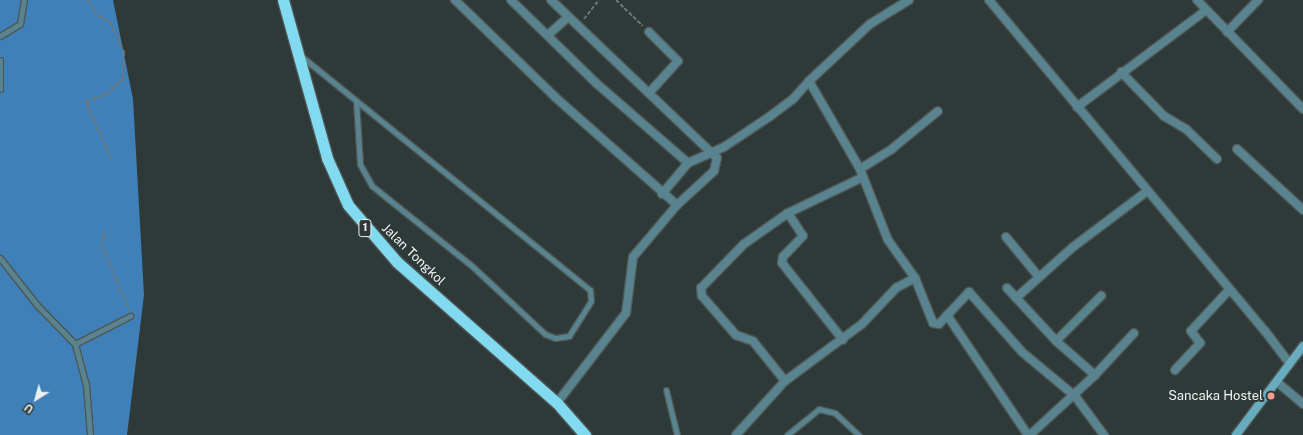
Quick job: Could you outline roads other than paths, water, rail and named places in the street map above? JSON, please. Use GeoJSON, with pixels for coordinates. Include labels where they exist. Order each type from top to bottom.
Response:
{"type":"FeatureCollection","features":[{"type":"Feature","properties":{"kind":"highway","name":"Jalan Tongkol"},"geometry":{"type":"LineString","coordinates":[[283,0],[301,56],[326,158],[341,192],[358,219],[397,262],[552,399],[585,435]]}},
{"type":"Feature","properties":{"kind":"main road"},"geometry":{"type":"LineString","coordinates":[[1238,434],[1276,382],[1287,361],[1303,346]]}},
{"type":"Feature","properties":{"kind":"street"},"geometry":{"type":"LineString","coordinates":[[455,0],[662,194],[677,205]]}},
{"type":"Feature","properties":{"kind":"street"},"geometry":{"type":"LineString","coordinates":[[511,0],[548,36],[688,163]]}},
{"type":"Feature","properties":{"kind":"street"},"geometry":{"type":"LineString","coordinates":[[551,0],[714,156],[715,168],[677,205],[633,257],[626,313],[552,399]]}},
{"type":"Feature","properties":{"kind":"street"},"geometry":{"type":"LineString","coordinates":[[662,194],[688,163],[714,156],[793,99],[809,81],[870,24],[909,0]]}},
{"type":"Feature","properties":{"kind":"street"},"geometry":{"type":"LineString","coordinates":[[989,0],[1146,192],[1265,331],[1287,361]]}},
{"type":"Feature","properties":{"kind":"street"},"geometry":{"type":"LineString","coordinates":[[1197,0],[1303,109]]}},
{"type":"Feature","properties":{"kind":"street"},"geometry":{"type":"LineString","coordinates":[[1227,32],[1258,0]]}},
{"type":"Feature","properties":{"kind":"street"},"geometry":{"type":"LineString","coordinates":[[1077,107],[1121,72],[1206,10]]}},
{"type":"Feature","properties":{"kind":"street"},"geometry":{"type":"LineString","coordinates":[[548,36],[568,17]]}},
{"type":"Feature","properties":{"kind":"street"},"geometry":{"type":"LineString","coordinates":[[649,32],[678,61],[649,94]]}},
{"type":"Feature","properties":{"kind":"street"},"geometry":{"type":"LineString","coordinates":[[1121,72],[1164,116],[1186,129],[1217,160]]}},
{"type":"Feature","properties":{"kind":"street"},"geometry":{"type":"LineString","coordinates":[[809,81],[860,169],[888,240],[915,278],[933,323],[939,324],[969,292],[1022,352],[1075,396],[1104,435]]}},
{"type":"Feature","properties":{"kind":"street"},"geometry":{"type":"LineString","coordinates":[[860,169],[893,148],[938,111]]}},
{"type":"Feature","properties":{"kind":"street"},"geometry":{"type":"LineString","coordinates":[[1237,149],[1303,210]]}},
{"type":"Feature","properties":{"kind":"street"},"geometry":{"type":"LineString","coordinates":[[785,381],[752,341],[736,335],[700,292],[744,244],[788,213],[863,177]]}},
{"type":"Feature","properties":{"kind":"street"},"geometry":{"type":"LineString","coordinates":[[1016,298],[1039,277],[1146,192]]}},
{"type":"Feature","properties":{"kind":"street"},"geometry":{"type":"LineString","coordinates":[[788,213],[803,236],[783,257],[782,263],[843,340]]}},
{"type":"Feature","properties":{"kind":"street"},"geometry":{"type":"LineString","coordinates":[[1006,237],[1039,277]]}},
{"type":"Feature","properties":{"kind":"street"},"geometry":{"type":"LineString","coordinates":[[736,435],[785,381],[843,340],[896,288],[915,278]]}},
{"type":"Feature","properties":{"kind":"street"},"geometry":{"type":"LineString","coordinates":[[1007,288],[1056,341],[1095,375]]}},
{"type":"Feature","properties":{"kind":"street"},"geometry":{"type":"LineString","coordinates":[[1175,370],[1200,343],[1191,331],[1229,290]]}},
{"type":"Feature","properties":{"kind":"street"},"geometry":{"type":"LineString","coordinates":[[1056,341],[1101,296]]}},
{"type":"Feature","properties":{"kind":"street"},"geometry":{"type":"LineString","coordinates":[[948,314],[1029,435],[1075,396],[1134,333]]}},
{"type":"Feature","properties":{"kind":"street"},"geometry":{"type":"LineString","coordinates":[[1276,382],[1303,404]]}},
{"type":"Feature","properties":{"kind":"lane"},"geometry":{"type":"LineString","coordinates":[[0,36],[20,24],[24,0]]}},
{"type":"Feature","properties":{"kind":"lane"},"geometry":{"type":"LineString","coordinates":[[301,56],[590,290],[591,301],[569,336],[555,338],[545,334],[472,266],[372,186],[360,164],[356,102]]}},
{"type":"Feature","properties":{"kind":"lane"},"geometry":{"type":"LineString","coordinates":[[0,60],[0,89]]}},
{"type":"Feature","properties":{"kind":"lane"},"geometry":{"type":"LineString","coordinates":[[0,258],[37,305],[76,344],[86,385],[90,435]]}},
{"type":"Feature","properties":{"kind":"lane"},"geometry":{"type":"LineString","coordinates":[[76,344],[130,316]]}},
{"type":"Feature","properties":{"kind":"lane"},"geometry":{"type":"LineString","coordinates":[[666,390],[677,435]]}},
{"type":"Feature","properties":{"kind":"lane"},"geometry":{"type":"LineString","coordinates":[[787,435],[818,409],[835,413],[859,435]]}},
{"type":"Feature","properties":{"kind":"water"},"geometry":{"type":"Polygon","coordinates":[[[0,0],[113,0],[133,99],[144,295],[127,435],[0,435],[0,0]]]}},
{"type":"Feature","properties":{"kind":"place","name":"Sancaka Hostel"},"geometry":{"type":"Point","coordinates":[1271,396]}}]}
